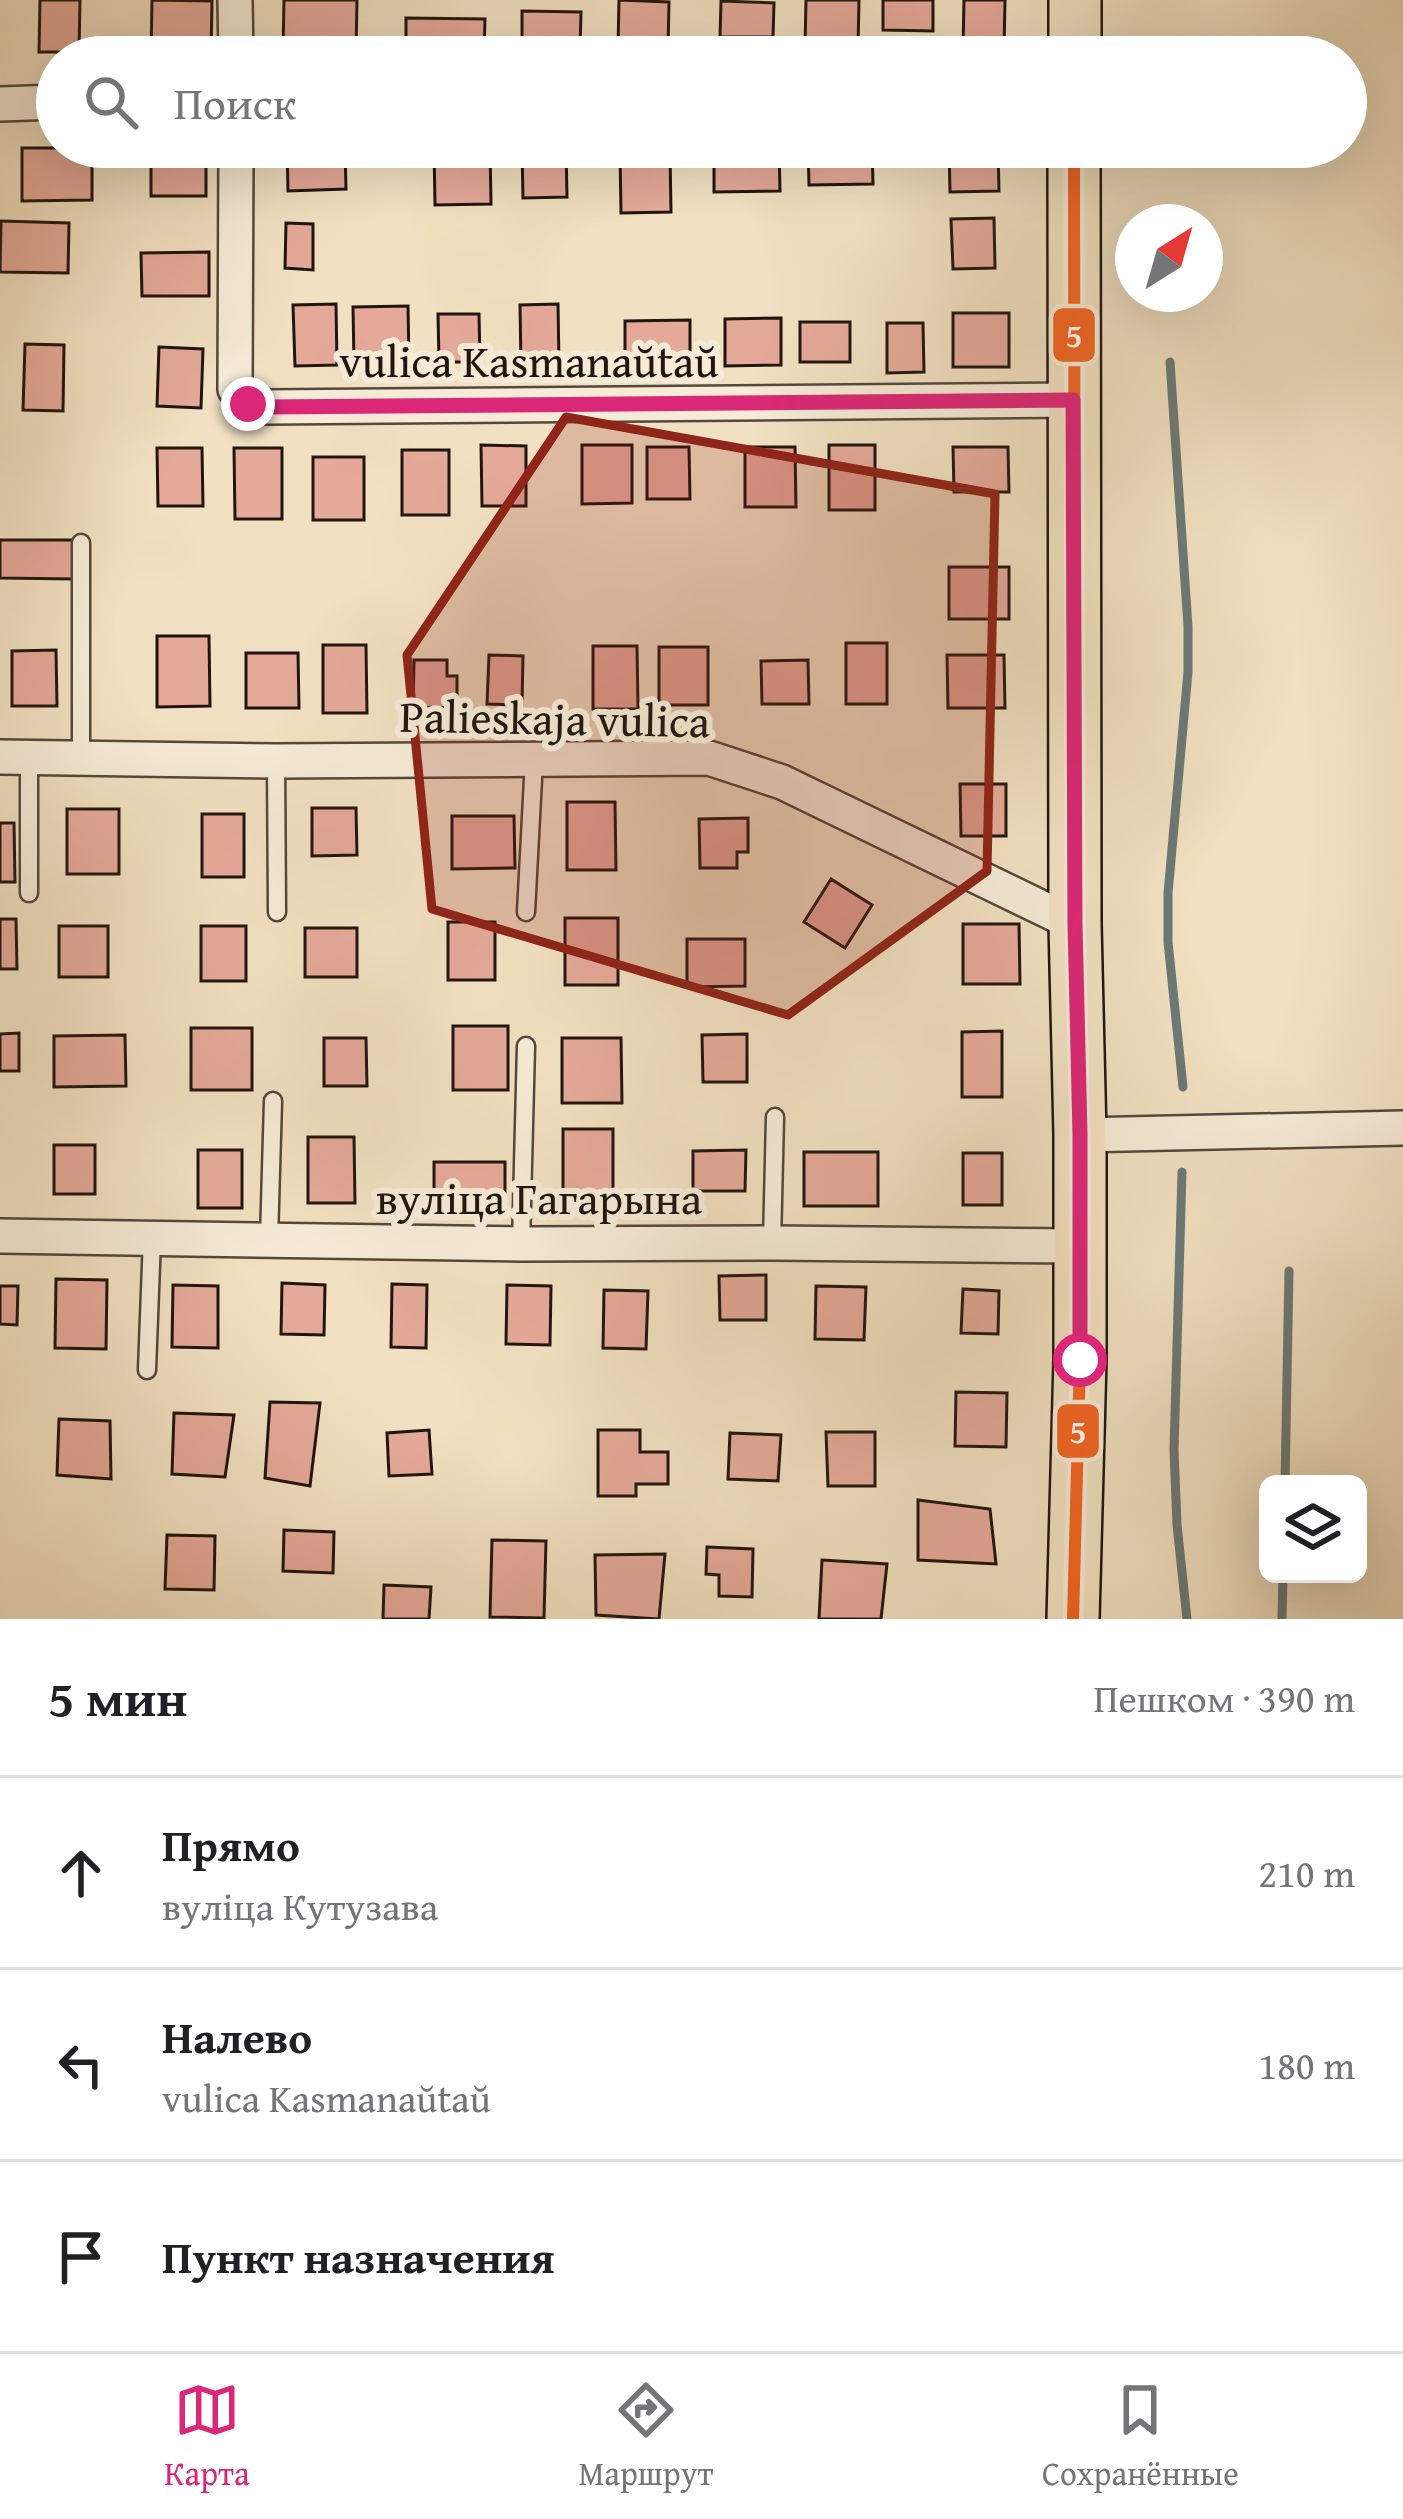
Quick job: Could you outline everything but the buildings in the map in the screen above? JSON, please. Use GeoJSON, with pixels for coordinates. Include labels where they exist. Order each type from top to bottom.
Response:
{"type":"FeatureCollection","features":[{"type":"Feature","properties":{"kind":"main road"},"geometry":{"type":"LineString","coordinates":[[1075,0],[1075,36]]}},
{"type":"Feature","properties":{"kind":"main road"},"geometry":{"type":"LineString","coordinates":[[1072,1619],[1080,1360],[1074,168]]}},
{"type":"Feature","properties":{"kind":"street"},"geometry":{"type":"LineString","coordinates":[[235,0],[236,36]]}},
{"type":"Feature","properties":{"kind":"street"},"geometry":{"type":"LineString","coordinates":[[0,104],[36,103]]}},
{"type":"Feature","properties":{"kind":"street","name":"vulica Kasmanaŭtaŭ"},"geometry":{"type":"LineString","coordinates":[[236,168],[235,388],[248,404],[1073,400]]}},
{"type":"Feature","properties":{"kind":"street","name":"Palieskaja vulica"},"geometry":{"type":"LineString","coordinates":[[15,757],[276,761],[709,758],[782,782],[1075,924]]}},
{"type":"Feature","properties":{"kind":"street"},"geometry":{"type":"LineString","coordinates":[[1080,1135],[1403,1128]]}},
{"type":"Feature","properties":{"kind":"street","name":"вуліца Гагарына"},"geometry":{"type":"LineString","coordinates":[[0,1236],[1078,1246]]}},
{"type":"Feature","properties":{"kind":"lane"},"geometry":{"type":"LineString","coordinates":[[81,543],[81,759]]}},
{"type":"Feature","properties":{"kind":"lane"},"geometry":{"type":"LineString","coordinates":[[15,757],[29,893]]}},
{"type":"Feature","properties":{"kind":"lane"},"geometry":{"type":"LineString","coordinates":[[526,912],[534,760]]}},
{"type":"Feature","properties":{"kind":"lane"},"geometry":{"type":"LineString","coordinates":[[276,761],[277,912]]}},
{"type":"Feature","properties":{"kind":"lane"},"geometry":{"type":"LineString","coordinates":[[521,1244],[526,1046]]}},
{"type":"Feature","properties":{"kind":"lane"},"geometry":{"type":"LineString","coordinates":[[269,1239],[273,1101]]}},
{"type":"Feature","properties":{"kind":"lane"},"geometry":{"type":"LineString","coordinates":[[772,1243],[775,1117]]}},
{"type":"Feature","properties":{"kind":"lane"},"geometry":{"type":"LineString","coordinates":[[147,1370],[152,1238]]}},
{"type":"Feature","properties":{"kind":"highlighted area"},"geometry":{"type":"Polygon","coordinates":[[[566,417],[995,494],[987,871],[788,1015],[432,909],[407,655],[566,417]]]}},
{"type":"Feature","properties":{"kind":"waterway"},"geometry":{"type":"LineString","coordinates":[[1170,362],[1188,626],[1168,893],[1168,942],[1183,1087]]}},
{"type":"Feature","properties":{"kind":"waterway"},"geometry":{"type":"LineString","coordinates":[[1182,1172],[1174,1450],[1187,1619]]}},
{"type":"Feature","properties":{"kind":"waterway"},"geometry":{"type":"LineString","coordinates":[[1285,1475],[1289,1271]]}},
{"type":"Feature","properties":{"kind":"waterway"},"geometry":{"type":"LineString","coordinates":[[1282,1619],[1283,1583]]}},
{"type":"Feature","properties":{"kind":"transit line","name":"5"},"geometry":{"type":"LineString","coordinates":[[1073,1619],[1080,1360],[1074,168]]}},
{"type":"Feature","properties":{"kind":"route"},"geometry":{"type":"LineString","coordinates":[[248,404],[1073,400],[1080,1360]]}}]}
